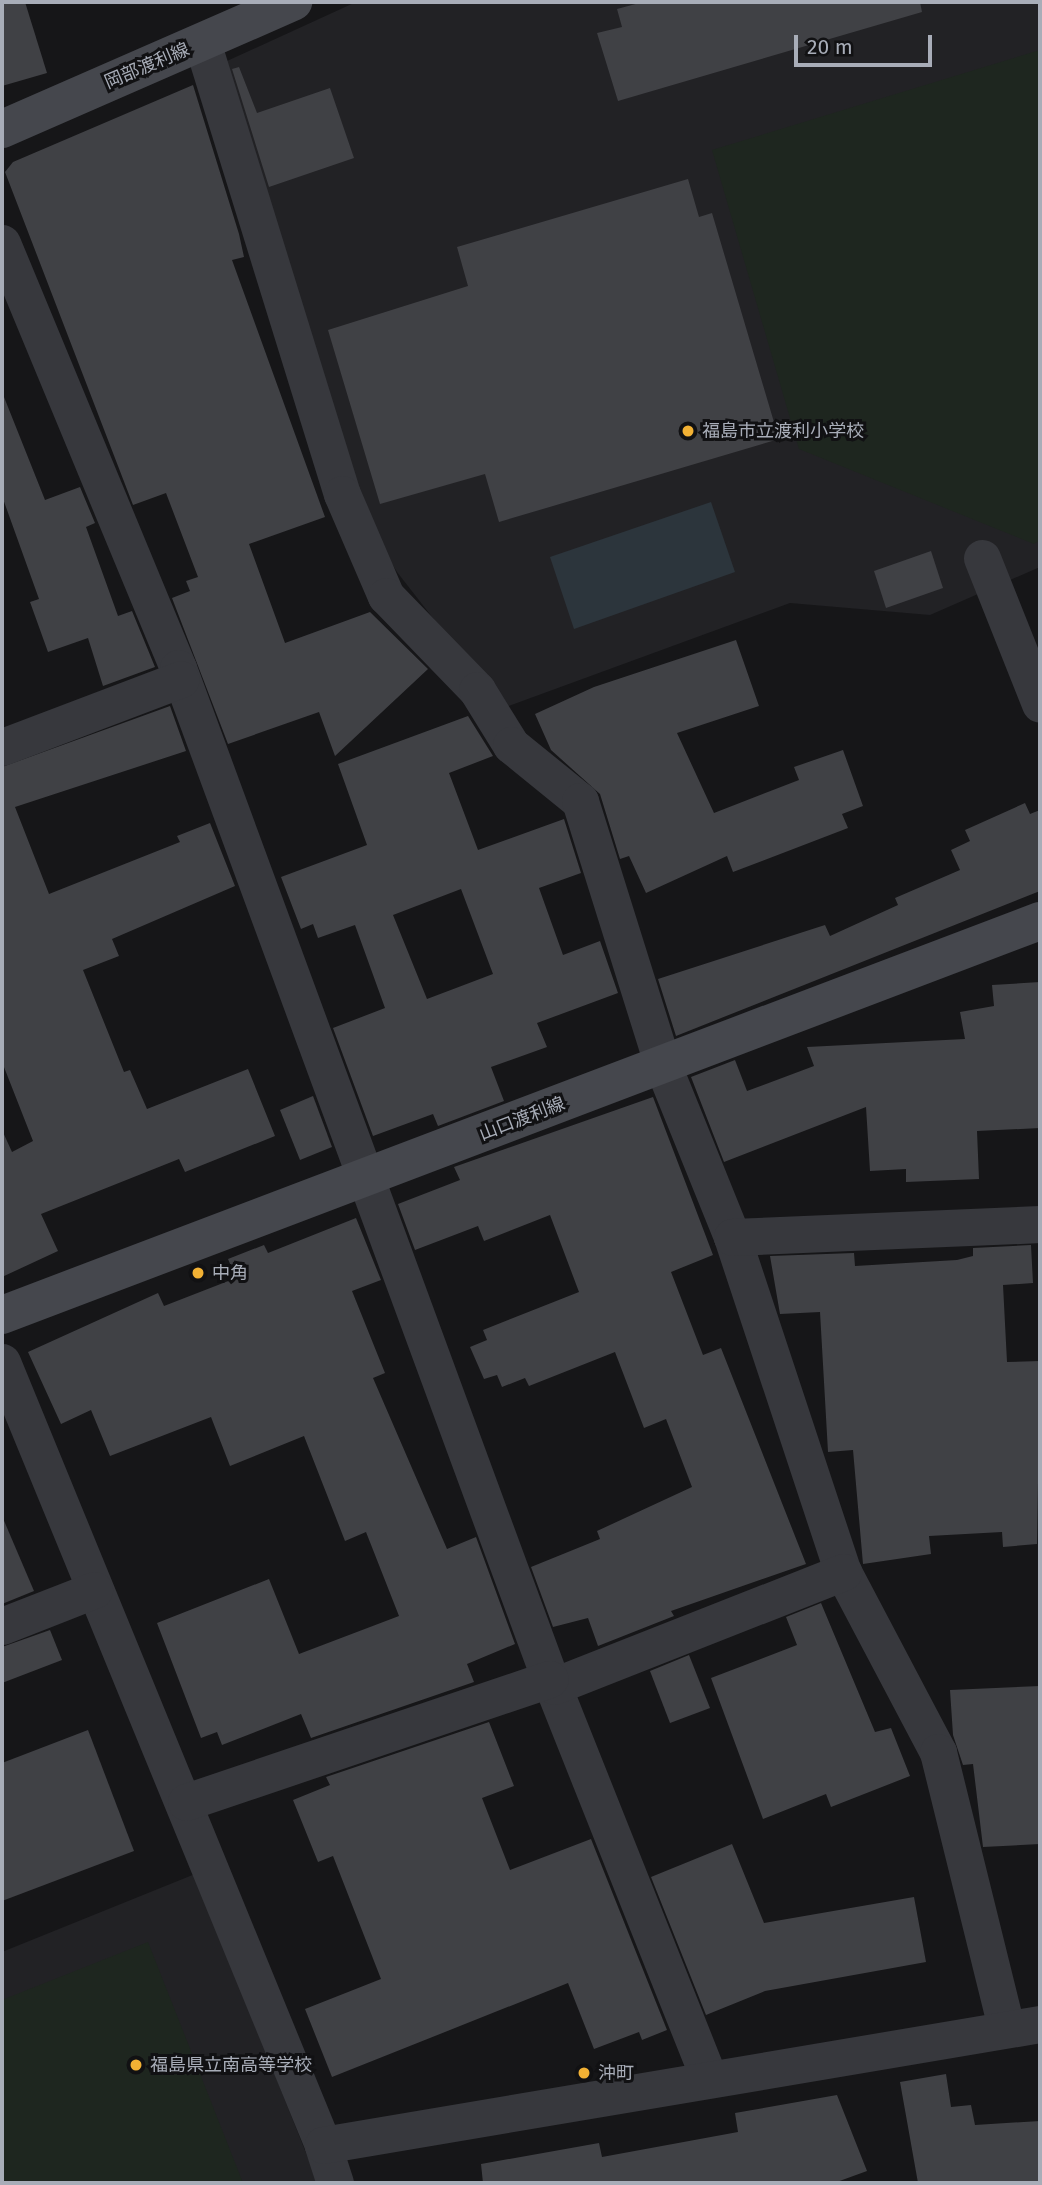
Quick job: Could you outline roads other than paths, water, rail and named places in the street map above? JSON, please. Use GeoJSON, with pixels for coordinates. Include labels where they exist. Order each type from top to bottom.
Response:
{"type":"FeatureCollection","features":[{"type":"Feature","properties":{"kind":"main road","name":"岡部渡利線"},"geometry":{"type":"LineString","coordinates":[[2,129],[293,2]]}},
{"type":"Feature","properties":{"kind":"main road","name":"山口渡利線"},"geometry":{"type":"LineString","coordinates":[[2,1315],[1040,921]]}},
{"type":"Feature","properties":{"kind":"street"},"geometry":{"type":"LineString","coordinates":[[202,42],[342,494],[386,596],[477,690],[511,745],[580,801],[663,1066],[732,1237],[843,1572],[939,1752],[1023,2025],[323,2145]]}},
{"type":"Feature","properties":{"kind":"street"},"geometry":{"type":"LineString","coordinates":[[2,243],[181,679],[552,1682],[709,2078]]}},
{"type":"Feature","properties":{"kind":"street"},"geometry":{"type":"LineString","coordinates":[[982,558],[1040,704]]}},
{"type":"Feature","properties":{"kind":"street"},"geometry":{"type":"LineString","coordinates":[[2,747],[181,679]]}},
{"type":"Feature","properties":{"kind":"street"},"geometry":{"type":"LineString","coordinates":[[732,1237],[1040,1224]]}},
{"type":"Feature","properties":{"kind":"street"},"geometry":{"type":"LineString","coordinates":[[2,1363],[94,1590],[187,1802],[323,2145],[335,2183]]}},
{"type":"Feature","properties":{"kind":"street"},"geometry":{"type":"LineString","coordinates":[[187,1802],[552,1682],[843,1572]]}},
{"type":"Feature","properties":{"kind":"street"},"geometry":{"type":"LineString","coordinates":[[2,1626],[94,1590]]}},
{"type":"Feature","properties":{"kind":"place","name":"福島市立渡利小学校"},"geometry":{"type":"Point","coordinates":[688,431]}},
{"type":"Feature","properties":{"kind":"place","name":"中角"},"geometry":{"type":"Point","coordinates":[198,1273]}},
{"type":"Feature","properties":{"kind":"place","name":"福島県立南高等学校"},"geometry":{"type":"Point","coordinates":[136,2065]}},
{"type":"Feature","properties":{"kind":"place","name":"沖町"},"geometry":{"type":"Point","coordinates":[584,2073]}}]}
